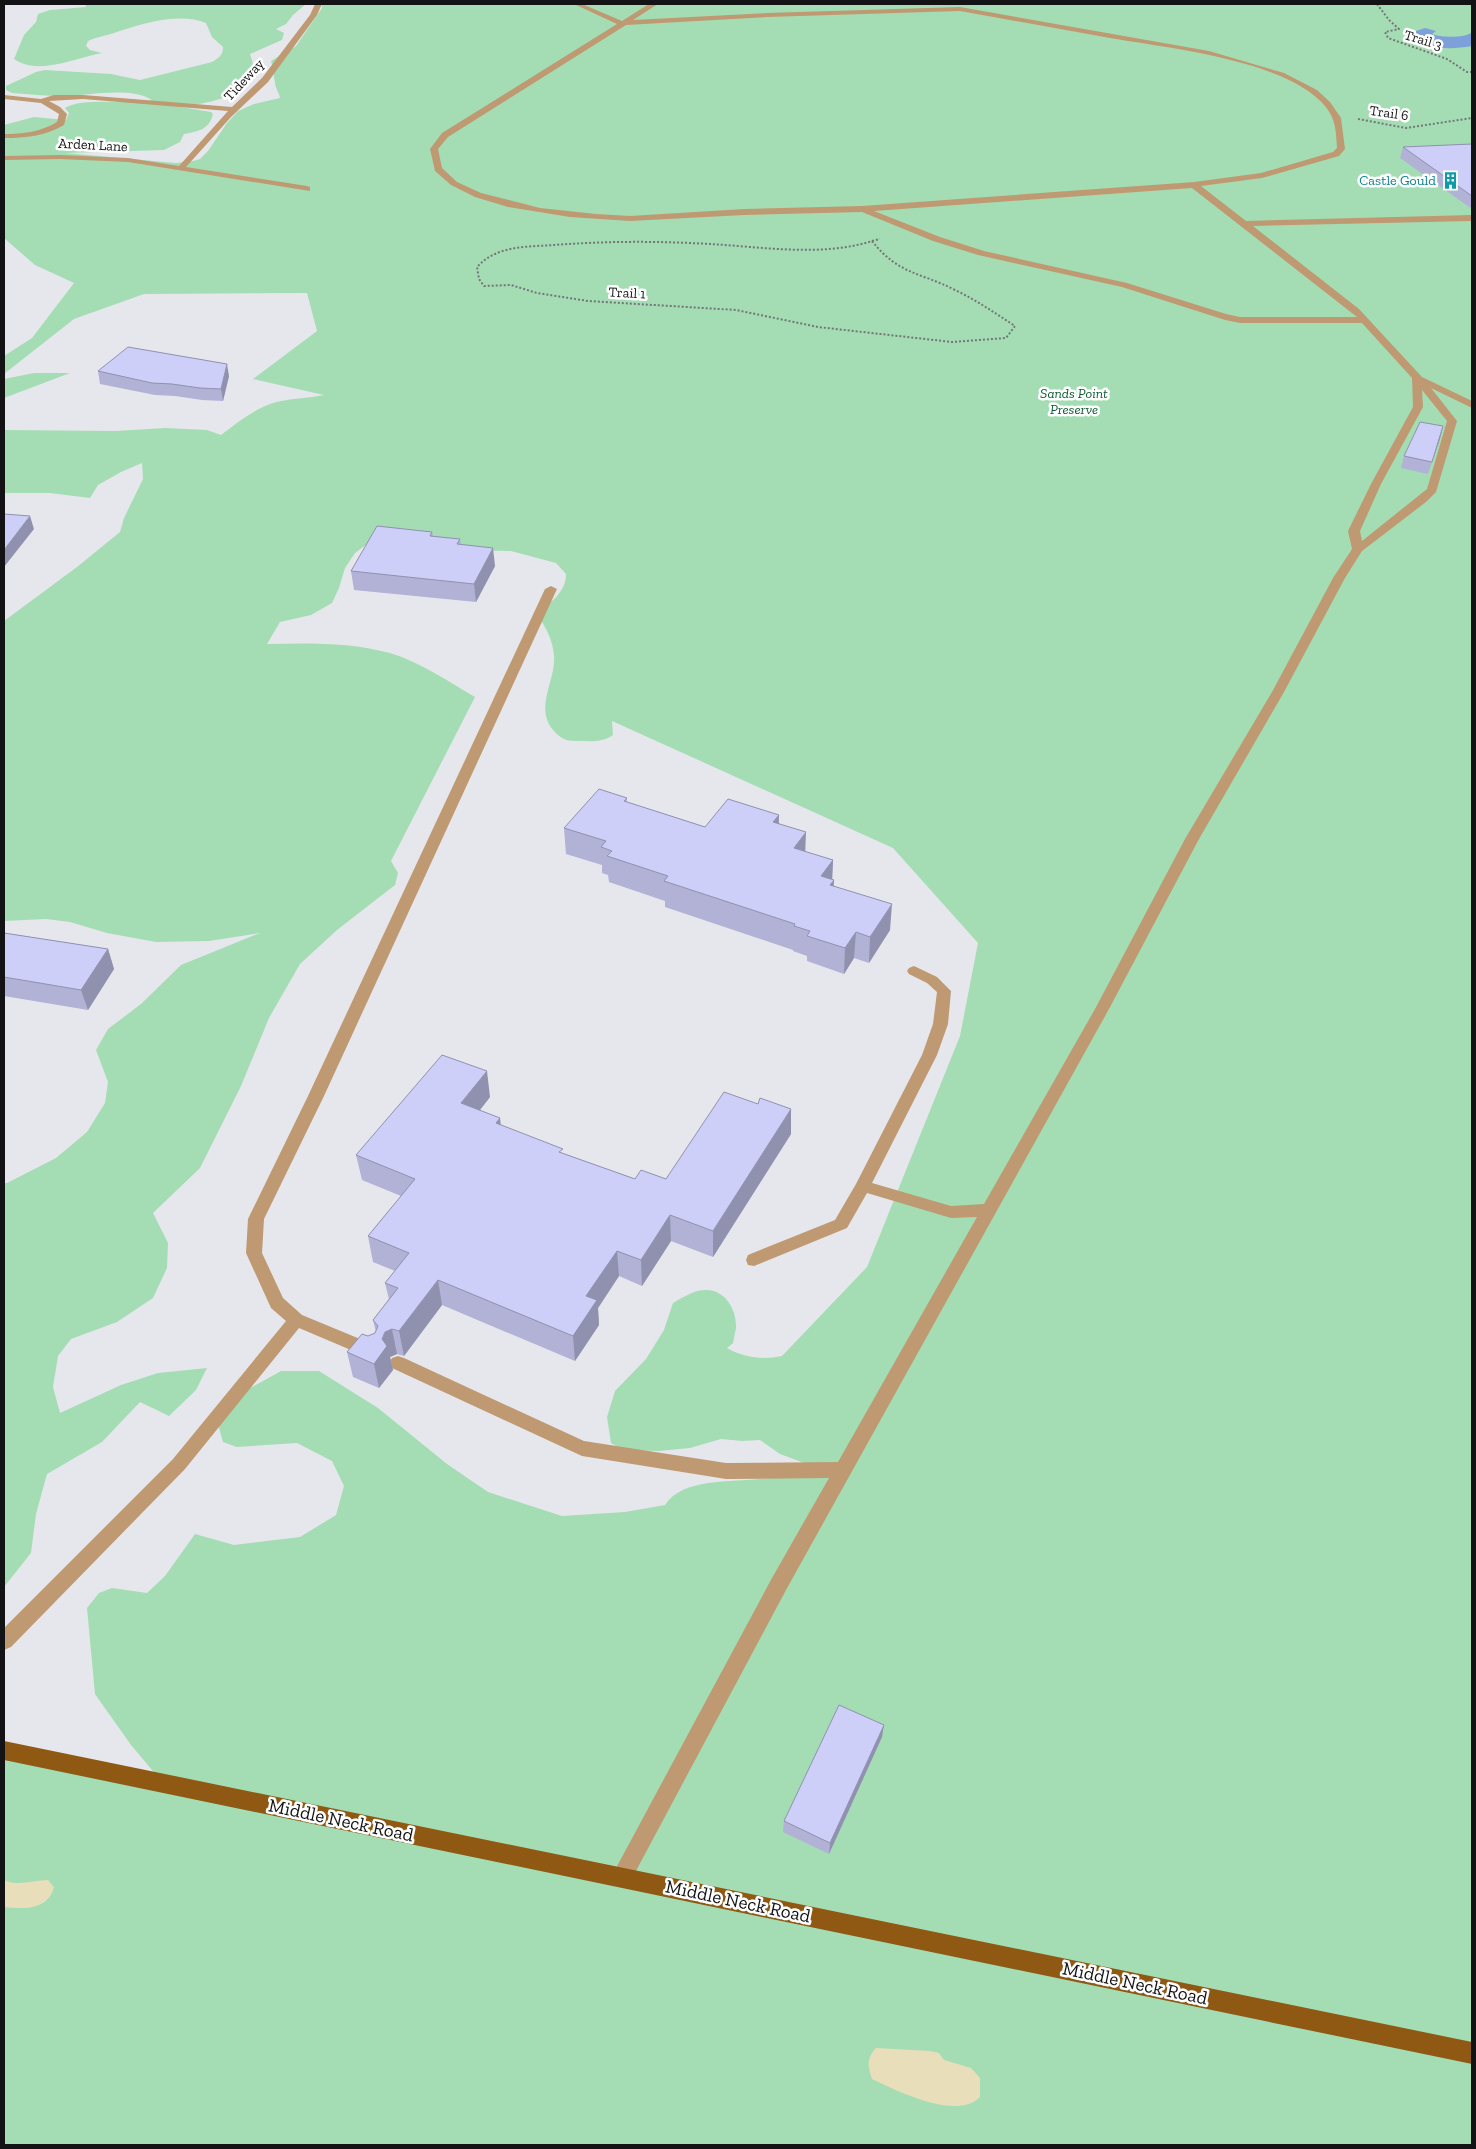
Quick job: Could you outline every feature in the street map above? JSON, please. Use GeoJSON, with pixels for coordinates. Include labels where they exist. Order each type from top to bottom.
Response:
{"type":"FeatureCollection","features":[{"type":"Feature","properties":{"kind":"main road","name":"Middle Neck Road"},"geometry":{"type":"LineString","coordinates":[[4,1750],[1472,2053]]}},
{"type":"Feature","properties":{"kind":"street","name":"Tideway"},"geometry":{"type":"LineString","coordinates":[[181,168],[234,109],[265,80],[313,15],[318,4]]}},
{"type":"Feature","properties":{"kind":"street"},"geometry":{"type":"LineString","coordinates":[[577,4],[621,23],[767,15],[960,9]]}},
{"type":"Feature","properties":{"kind":"street"},"geometry":{"type":"LineString","coordinates":[[654,4],[445,135],[434,150],[434,162],[438,173],[486,198],[515,207],[563,215],[616,218],[673,218],[742,212],[861,209],[1194,185],[1262,175],[1336,154],[1341,148],[1337,119],[1317,92],[1305,84],[1209,53],[928,4]]}},
{"type":"Feature","properties":{"kind":"street"},"geometry":{"type":"LineString","coordinates":[[4,97],[42,101],[58,108],[63,114],[61,123],[48,132],[25,136],[4,136]]}},
{"type":"Feature","properties":{"kind":"street"},"geometry":{"type":"LineString","coordinates":[[42,101],[54,98],[83,97],[234,109]]}},
{"type":"Feature","properties":{"kind":"street","name":"Arden Lane"},"geometry":{"type":"LineString","coordinates":[[4,158],[60,157],[128,160],[308,188]]}},
{"type":"Feature","properties":{"kind":"street"},"geometry":{"type":"LineString","coordinates":[[622,1878],[842,1470],[1102,1009],[1192,839],[1278,692],[1338,578],[1358,549],[1422,500],[1432,490],[1452,421],[1417,377],[1356,311],[1194,185]]}},
{"type":"Feature","properties":{"kind":"street"},"geometry":{"type":"LineString","coordinates":[[861,209],[960,247],[1032,267],[1140,290],[1197,310],[1229,318],[1240,320],[1364,320]]}},
{"type":"Feature","properties":{"kind":"street"},"geometry":{"type":"LineString","coordinates":[[1244,224],[1472,218]]}},
{"type":"Feature","properties":{"kind":"street"},"geometry":{"type":"LineString","coordinates":[[1417,377],[1472,405]]}},
{"type":"Feature","properties":{"kind":"street"},"geometry":{"type":"LineString","coordinates":[[1358,549],[1354,531],[1376,484],[1418,408],[1417,377]]}},
{"type":"Feature","properties":{"kind":"street"},"geometry":{"type":"LineString","coordinates":[[373,1352],[296,1320],[277,1303],[264,1280],[254,1253],[256,1219],[321,1087],[551,589]]}},
{"type":"Feature","properties":{"kind":"street"},"geometry":{"type":"LineString","coordinates":[[754,1260],[841,1224],[863,1186],[928,1060],[940,1025],[944,1007],[944,991],[932,980],[914,971]]}},
{"type":"Feature","properties":{"kind":"street"},"geometry":{"type":"LineString","coordinates":[[863,1186],[951,1212],[988,1210]]}},
{"type":"Feature","properties":{"kind":"street"},"geometry":{"type":"LineString","coordinates":[[4,1641],[179,1464],[296,1320]]}},
{"type":"Feature","properties":{"kind":"street"},"geometry":{"type":"LineString","coordinates":[[398,1363],[582,1448],[726,1471],[842,1470]]}},
{"type":"Feature","properties":{"kind":"path","name":"Trail 3"},"geometry":{"type":"LineString","coordinates":[[1377,4],[1398,29],[1385,32],[1388,38],[1402,46],[1432,52],[1453,62],[1466,72],[1472,72]]}},
{"type":"Feature","properties":{"kind":"path","name":"Trail 6"},"geometry":{"type":"LineString","coordinates":[[1333,113],[1406,128],[1472,118]]}},
{"type":"Feature","properties":{"kind":"path","name":"Trail 1"},"geometry":{"type":"LineString","coordinates":[[872,241],[883,256],[905,272],[945,285],[1015,326],[1006,338],[952,342],[818,327],[736,310],[588,301],[537,293],[511,285],[484,286],[479,279],[477,268],[486,257],[511,248],[580,244],[677,242],[822,250],[858,246],[905,226]]}},
{"type":"Feature","properties":{"kind":"green space","name":"Sands Point Preserve"},"geometry":{"type":"Polygon","coordinates":[[[85,4],[306,4],[286,24],[276,29],[284,33],[282,40],[250,54],[253,64],[252,76],[247,85],[226,97],[214,101],[181,107],[211,112],[213,114],[209,123],[203,129],[184,134],[180,142],[164,150],[66,153],[176,163],[200,159],[238,111],[254,104],[280,98],[271,61],[296,46],[322,8],[322,4],[1472,4],[1472,2145],[4,2145],[4,1750],[163,1783],[131,1745],[95,1694],[87,1608],[99,1593],[112,1588],[147,1593],[165,1576],[195,1534],[234,1545],[300,1537],[336,1515],[344,1486],[332,1461],[297,1443],[237,1447],[223,1442],[219,1428],[219,1415],[232,1398],[281,1371],[319,1371],[378,1408],[447,1464],[488,1492],[562,1516],[625,1512],[665,1505],[675,1495],[688,1488],[703,1484],[770,1478],[792,1471],[804,1463],[780,1454],[760,1440],[721,1439],[690,1448],[659,1451],[623,1450],[611,1443],[607,1417],[615,1391],[646,1359],[664,1330],[673,1303],[688,1295],[701,1290],[712,1291],[724,1297],[728,1302],[734,1314],[736,1328],[733,1343],[727,1348],[747,1356],[761,1358],[782,1356],[867,1267],[960,1036],[978,943],[893,848],[612,721],[613,735],[609,738],[596,741],[572,741],[558,735],[553,730],[545,712],[545,703],[554,665],[553,650],[548,634],[537,614],[556,597],[563,587],[566,574],[556,563],[511,551],[446,550],[367,544],[355,553],[345,568],[332,603],[311,615],[280,622],[267,644],[344,645],[375,649],[401,657],[423,667],[475,697],[391,861],[398,873],[395,885],[337,930],[300,964],[269,1018],[241,1086],[200,1168],[153,1213],[168,1243],[167,1268],[153,1298],[117,1322],[71,1339],[58,1356],[53,1387],[60,1413],[121,1385],[158,1373],[207,1368],[196,1390],[169,1416],[140,1402],[102,1442],[47,1474],[36,1514],[31,1553],[4,1587],[4,1183],[56,1158],[87,1132],[105,1103],[108,1082],[96,1050],[108,1029],[141,1004],[181,965],[260,933],[209,941],[156,942],[107,933],[70,922],[46,919],[4,921],[4,621],[77,567],[120,532],[124,518],[143,479],[142,463],[98,485],[90,498],[50,493],[4,493],[4,430],[116,431],[165,428],[207,430],[221,435],[250,414],[270,404],[324,395],[253,379],[317,331],[307,293],[144,294],[74,319],[4,374],[4,356],[32,338],[74,283],[35,265],[4,238],[4,125],[34,117],[66,120],[69,113],[65,108],[82,103],[152,100],[132,93],[63,96],[12,93],[6,90],[6,86],[36,72],[45,70],[111,74],[140,80],[212,62],[220,56],[223,50],[223,47],[212,37],[206,23],[195,20],[172,19],[148,23],[88,41],[86,46],[90,50],[102,53],[69,62],[34,66],[14,59],[24,35],[36,22],[38,14],[50,10],[86,7],[85,4]]]}},
{"type":"Feature","properties":{"kind":"green space"},"geometry":{"type":"Polygon","coordinates":[[[34,373],[70,373],[4,398],[4,379],[34,373]]]}},
{"type":"Feature","properties":{"kind":"sand"},"geometry":{"type":"Polygon","coordinates":[[[4,1880],[21,1883],[48,1880],[54,1887],[46,1901],[34,1907],[4,1907],[4,1880]]]}},
{"type":"Feature","properties":{"kind":"sand"},"geometry":{"type":"Polygon","coordinates":[[[876,2048],[930,2051],[939,2053],[944,2060],[971,2068],[980,2078],[980,2097],[970,2104],[957,2106],[942,2105],[927,2102],[872,2079],[869,2063],[876,2048]]]}},
{"type":"Feature","properties":{"kind":"water"},"geometry":{"type":"Polygon","coordinates":[[[1425,28],[1436,31],[1432,34],[1442,36],[1454,37],[1472,32],[1472,46],[1439,48],[1408,38],[1407,34],[1425,28]]]}},
{"type":"Feature","properties":{"kind":"building"},"geometry":{"type":"Polygon","coordinates":[[[1472,144],[1472,196],[1403,147],[1472,144]]]}},
{"type":"Feature","properties":{"kind":"building"},"geometry":{"type":"Polygon","coordinates":[[[128,347],[227,364],[221,389],[152,383],[98,371],[128,347]]]}},
{"type":"Feature","properties":{"kind":"building"},"geometry":{"type":"Polygon","coordinates":[[[1420,422],[1443,426],[1432,462],[1404,456],[1420,422]]]}},
{"type":"Feature","properties":{"kind":"building"},"geometry":{"type":"Polygon","coordinates":[[[4,514],[30,516],[4,550],[4,514]]]}},
{"type":"Feature","properties":{"kind":"building"},"geometry":{"type":"Polygon","coordinates":[[[377,526],[432,532],[430,536],[460,539],[457,544],[493,548],[474,584],[351,571],[377,526]]]}},
{"type":"Feature","properties":{"kind":"building"},"geometry":{"type":"Polygon","coordinates":[[[599,789],[627,798],[624,801],[705,827],[728,799],[779,815],[773,822],[806,832],[794,848],[833,860],[821,876],[834,880],[830,885],[892,904],[870,937],[856,932],[845,948],[807,936],[810,931],[794,926],[795,924],[664,881],[668,876],[607,856],[612,851],[601,847],[606,841],[564,828],[599,789]]]}},
{"type":"Feature","properties":{"kind":"building"},"geometry":{"type":"Polygon","coordinates":[[[4,933],[108,949],[81,990],[4,977],[4,933]]]}},
{"type":"Feature","properties":{"kind":"building"},"geometry":{"type":"Polygon","coordinates":[[[442,1055],[487,1071],[461,1103],[500,1118],[496,1123],[563,1149],[559,1152],[635,1179],[641,1170],[666,1179],[724,1092],[758,1104],[760,1098],[791,1109],[713,1231],[670,1215],[641,1260],[617,1251],[586,1296],[597,1300],[573,1336],[438,1280],[399,1331],[392,1329],[385,1332],[382,1339],[387,1346],[374,1364],[347,1352],[362,1334],[368,1336],[375,1333],[378,1326],[373,1320],[398,1288],[385,1283],[409,1253],[368,1236],[415,1179],[356,1155],[442,1055]]]}},
{"type":"Feature","properties":{"kind":"building"},"geometry":{"type":"Polygon","coordinates":[[[839,1705],[884,1725],[830,1843],[784,1821],[839,1705]]]}},
{"type":"Feature","properties":{"kind":"place","name":"Castle Gould"},"geometry":{"type":"Point","coordinates":[1450,180]}}]}
